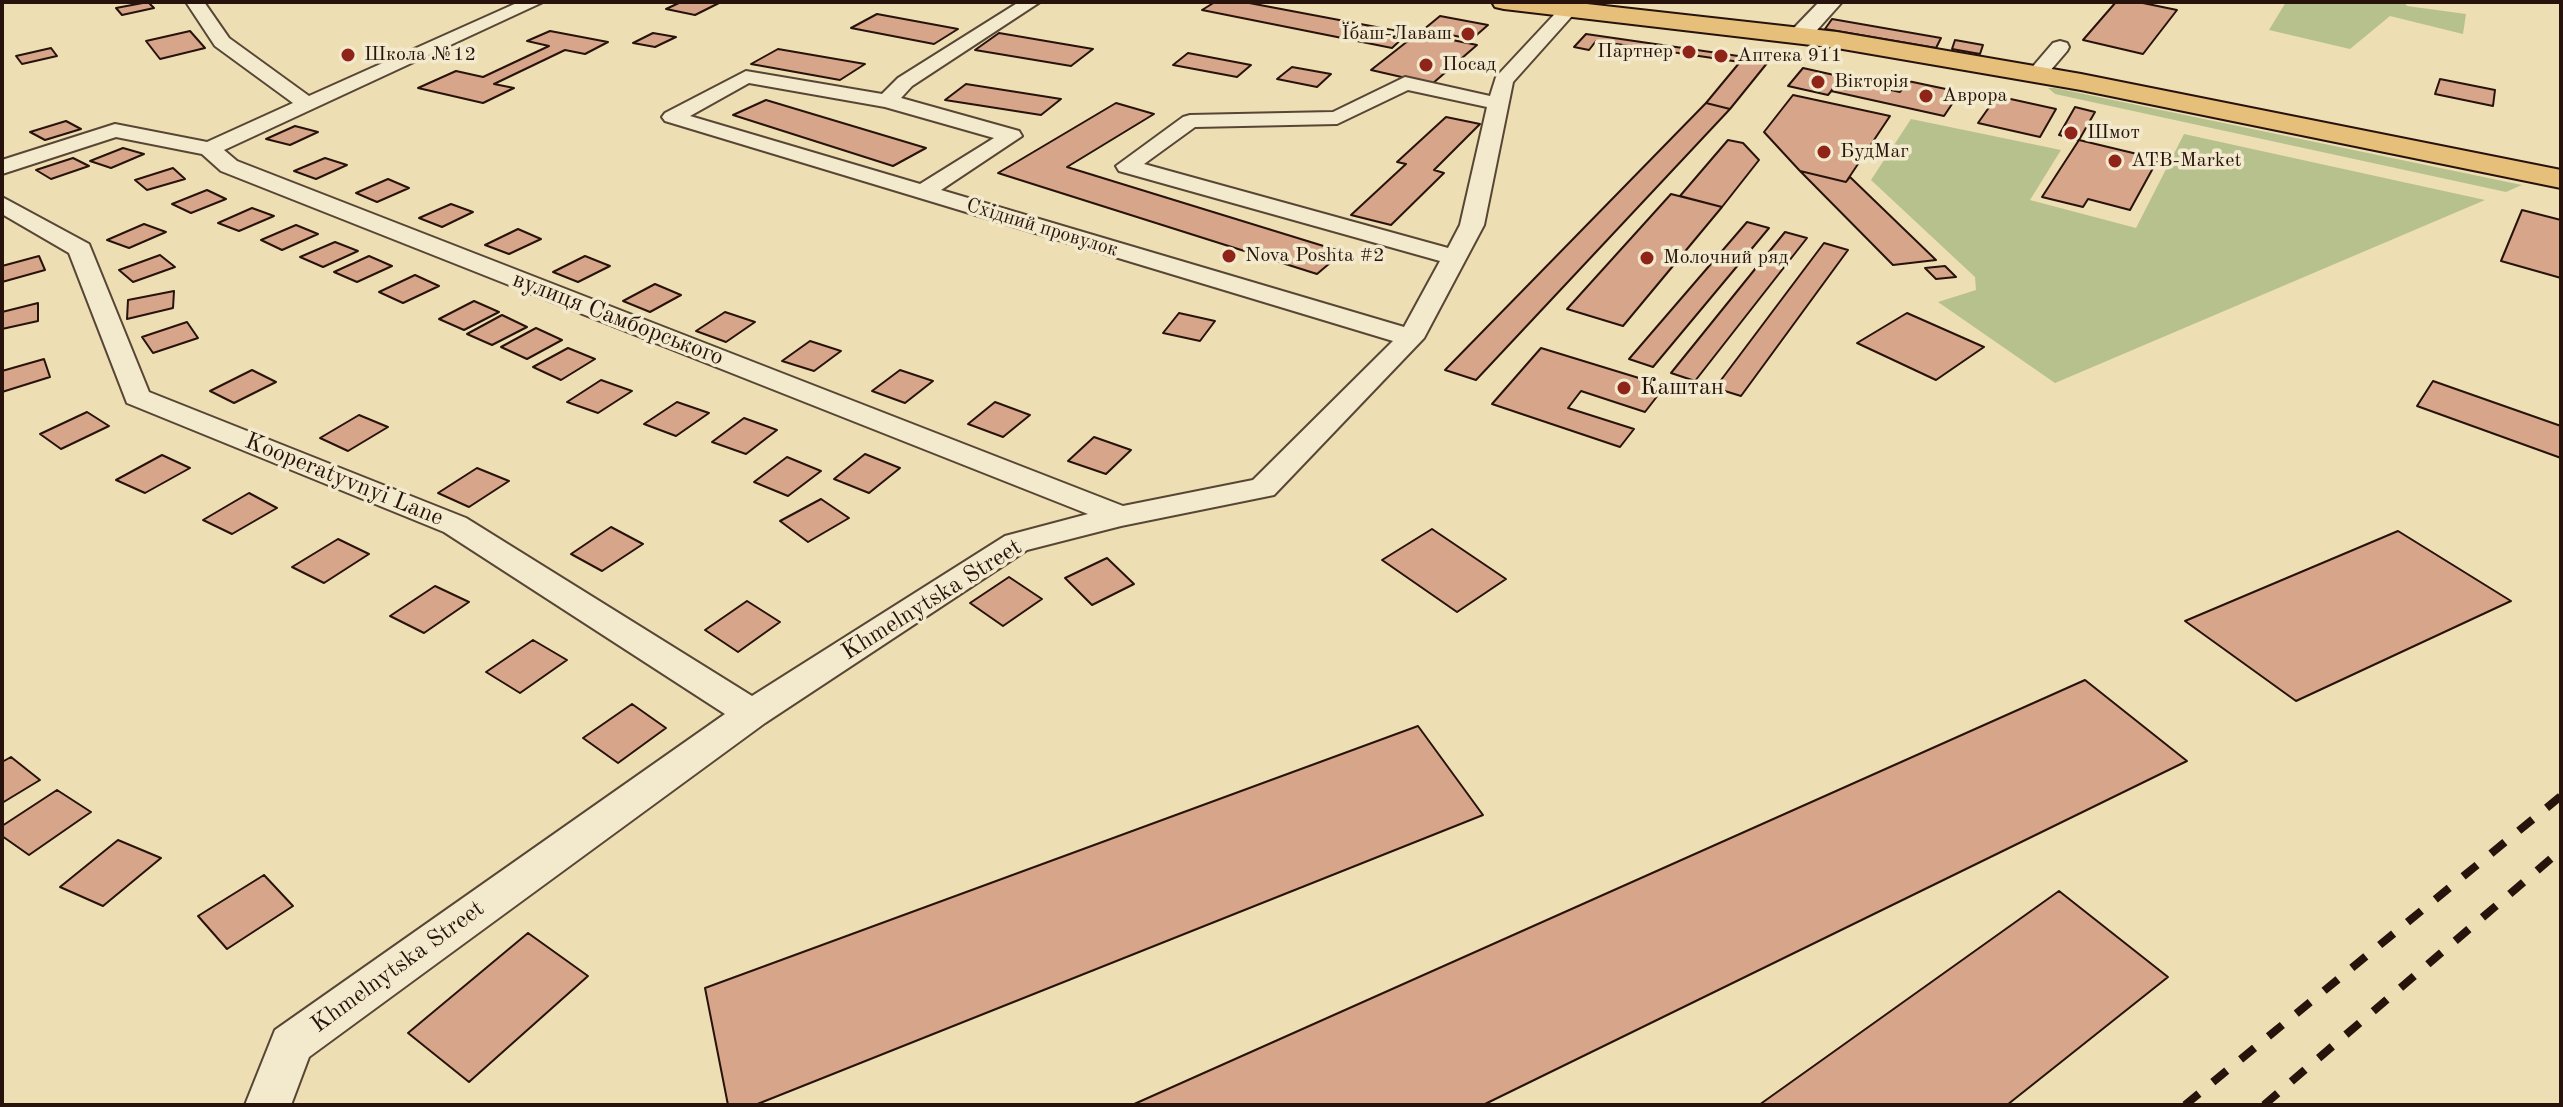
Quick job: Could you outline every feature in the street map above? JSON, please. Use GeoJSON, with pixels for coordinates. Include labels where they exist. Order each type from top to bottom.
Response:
{"type":"FeatureCollection","features":[{"type":"Feature","properties":{"kind":"main road"},"geometry":{"type":"LineString","coordinates":[[1504,2],[1801,34],[2081,82],[2561,179]]}},
{"type":"Feature","properties":{"kind":"street"},"geometry":{"type":"LineString","coordinates":[[195,2],[222,42],[307,104]]}},
{"type":"Feature","properties":{"kind":"street"},"geometry":{"type":"LineString","coordinates":[[209,149],[534,2]]}},
{"type":"Feature","properties":{"kind":"street"},"geometry":{"type":"LineString","coordinates":[[923,192],[1011,136],[887,101],[905,82],[1031,2]]}},
{"type":"Feature","properties":{"kind":"street"},"geometry":{"type":"LineString","coordinates":[[1801,34],[1831,2]]}},
{"type":"Feature","properties":{"kind":"street","name":"Khmelnytska Street"},"geometry":{"type":"LineString","coordinates":[[268,1105],[291,1044],[752,714],[1016,543],[1121,516],[1263,488],[1411,338],[1472,225],[1503,81],[1571,7]]}},
{"type":"Feature","properties":{"kind":"street"},"geometry":{"type":"LineString","coordinates":[[2036,75],[2060,47]]}},
{"type":"Feature","properties":{"kind":"street","name":"Східний провулок"},"geometry":{"type":"LineString","coordinates":[[887,101],[746,77],[672,117],[1411,338]]}},
{"type":"Feature","properties":{"kind":"street"},"geometry":{"type":"LineString","coordinates":[[1454,257],[1127,166],[1190,121],[1337,118],[1405,83],[1499,104]]}},
{"type":"Feature","properties":{"kind":"street","name":"вулиця Самборського"},"geometry":{"type":"LineString","coordinates":[[2,167],[115,130],[209,149],[229,166],[1121,516]]}},
{"type":"Feature","properties":{"kind":"street","name":"Kooperatyvnyi Lane"},"geometry":{"type":"LineString","coordinates":[[2,204],[80,249],[137,397],[455,525],[752,714]]}},
{"type":"Feature","properties":{"kind":"green space"},"geometry":{"type":"Polygon","coordinates":[[[2286,2],[2404,2],[2407,6],[2466,14],[2463,34],[2390,16],[2350,49],[2269,30],[2286,2]]]}},
{"type":"Feature","properties":{"kind":"green space"},"geometry":{"type":"Polygon","coordinates":[[[2048,88],[2522,185],[2506,192],[2055,94],[2048,88]]]}},
{"type":"Feature","properties":{"kind":"green space"},"geometry":{"type":"Polygon","coordinates":[[[1911,119],[2061,150],[2030,200],[2136,228],[2184,134],[2485,200],[2055,383],[1938,302],[1976,290],[1975,277],[1871,180],[1911,119]]]}},
{"type":"Feature","properties":{"kind":"building"},"geometry":{"type":"Polygon","coordinates":[[[148,2],[154,8],[122,15],[116,8],[148,2]]]}},
{"type":"Feature","properties":{"kind":"building"},"geometry":{"type":"Polygon","coordinates":[[[681,2],[721,2],[695,15],[666,9],[681,2]]]}},
{"type":"Feature","properties":{"kind":"building"},"geometry":{"type":"Polygon","coordinates":[[[1215,2],[1244,2],[1408,33],[1392,48],[1202,10],[1215,2]]]}},
{"type":"Feature","properties":{"kind":"building"},"geometry":{"type":"Polygon","coordinates":[[[2116,2],[2138,2],[2177,10],[2143,54],[2083,40],[2116,2]]]}},
{"type":"Feature","properties":{"kind":"building"},"geometry":{"type":"Polygon","coordinates":[[[877,14],[958,29],[934,44],[851,28],[877,14]]]}},
{"type":"Feature","properties":{"kind":"building"},"geometry":{"type":"Polygon","coordinates":[[[1440,16],[1488,25],[1472,39],[1423,30],[1440,16]]]}},
{"type":"Feature","properties":{"kind":"building"},"geometry":{"type":"Polygon","coordinates":[[[1832,19],[1941,38],[1936,48],[1825,29],[1832,19]]]}},
{"type":"Feature","properties":{"kind":"building"},"geometry":{"type":"Polygon","coordinates":[[[190,31],[205,48],[160,59],[146,41],[190,31]]]}},
{"type":"Feature","properties":{"kind":"building"},"geometry":{"type":"Polygon","coordinates":[[[550,31],[608,42],[585,54],[565,50],[494,84],[514,88],[483,103],[418,88],[456,71],[483,77],[549,46],[527,41],[550,31]]]}},
{"type":"Feature","properties":{"kind":"building"},"geometry":{"type":"Polygon","coordinates":[[[653,33],[676,37],[655,47],[633,43],[653,33]]]}},
{"type":"Feature","properties":{"kind":"building"},"geometry":{"type":"Polygon","coordinates":[[[999,33],[1093,49],[1071,66],[975,50],[999,33]]]}},
{"type":"Feature","properties":{"kind":"building"},"geometry":{"type":"Polygon","coordinates":[[[1418,33],[1477,45],[1432,84],[1371,70],[1418,33]]]}},
{"type":"Feature","properties":{"kind":"building"},"geometry":{"type":"Polygon","coordinates":[[[1586,34],[1768,62],[1730,109],[1706,103],[1740,62],[1596,41],[1589,50],[1574,47],[1586,34]]]}},
{"type":"Feature","properties":{"kind":"building"},"geometry":{"type":"Polygon","coordinates":[[[1955,40],[1983,45],[1980,54],[1952,49],[1955,40]]]}},
{"type":"Feature","properties":{"kind":"building"},"geometry":{"type":"Polygon","coordinates":[[[51,48],[57,56],[22,64],[16,56],[51,48]]]}},
{"type":"Feature","properties":{"kind":"building"},"geometry":{"type":"Polygon","coordinates":[[[778,49],[865,64],[840,80],[751,64],[778,49]]]}},
{"type":"Feature","properties":{"kind":"building"},"geometry":{"type":"Polygon","coordinates":[[[1188,53],[1251,65],[1237,77],[1173,65],[1188,53]]]}},
{"type":"Feature","properties":{"kind":"building"},"geometry":{"type":"Polygon","coordinates":[[[1292,67],[1331,74],[1317,87],[1277,79],[1292,67]]]}},
{"type":"Feature","properties":{"kind":"building"},"geometry":{"type":"Polygon","coordinates":[[[1803,68],[1843,77],[1828,95],[1788,86],[1803,68]]]}},
{"type":"Feature","properties":{"kind":"building"},"geometry":{"type":"Polygon","coordinates":[[[1840,79],[1900,92],[1908,81],[1960,92],[1944,116],[1831,91],[1840,79]]]}},
{"type":"Feature","properties":{"kind":"building"},"geometry":{"type":"Polygon","coordinates":[[[2440,79],[2495,90],[2493,106],[2435,94],[2440,79]]]}},
{"type":"Feature","properties":{"kind":"building"},"geometry":{"type":"Polygon","coordinates":[[[966,84],[1061,99],[1041,115],[945,100],[966,84]]]}},
{"type":"Feature","properties":{"kind":"building","name":"БудМаг"},"geometry":{"type":"Polygon","coordinates":[[[1793,95],[1890,116],[1846,182],[1800,171],[1764,132],[1793,95]]]}},
{"type":"Feature","properties":{"kind":"building"},"geometry":{"type":"Polygon","coordinates":[[[1997,96],[2056,109],[2040,137],[1978,123],[1997,96]]]}},
{"type":"Feature","properties":{"kind":"building"},"geometry":{"type":"Polygon","coordinates":[[[766,100],[926,148],[893,166],[733,115],[766,100]]]}},
{"type":"Feature","properties":{"kind":"building"},"geometry":{"type":"Polygon","coordinates":[[[1116,103],[1154,114],[1067,167],[1343,252],[1317,274],[998,173],[1116,103]]]}},
{"type":"Feature","properties":{"kind":"building"},"geometry":{"type":"Polygon","coordinates":[[[1706,103],[1730,109],[1476,380],[1445,370],[1706,103]]]}},
{"type":"Feature","properties":{"kind":"building"},"geometry":{"type":"Polygon","coordinates":[[[2075,107],[2095,112],[2079,140],[2059,135],[2075,107]]]}},
{"type":"Feature","properties":{"kind":"building"},"geometry":{"type":"Polygon","coordinates":[[[1446,117],[1480,124],[1434,170],[1444,173],[1391,225],[1351,215],[1406,164],[1397,162],[1446,117]]]}},
{"type":"Feature","properties":{"kind":"building"},"geometry":{"type":"Polygon","coordinates":[[[66,121],[81,129],[45,140],[30,132],[66,121]]]}},
{"type":"Feature","properties":{"kind":"building"},"geometry":{"type":"Polygon","coordinates":[[[295,126],[318,132],[290,145],[266,139],[295,126]]]}},
{"type":"Feature","properties":{"kind":"building"},"geometry":{"type":"Polygon","coordinates":[[[1728,140],[1743,143],[1759,160],[1722,207],[1680,196],[1728,140]]]}},
{"type":"Feature","properties":{"kind":"building"},"geometry":{"type":"Polygon","coordinates":[[[2079,140],[2158,159],[2130,210],[2088,199],[2083,207],[2042,197],[2079,140]]]}},
{"type":"Feature","properties":{"kind":"building"},"geometry":{"type":"Polygon","coordinates":[[[123,148],[144,154],[111,168],[90,161],[123,148]]]}},
{"type":"Feature","properties":{"kind":"building"},"geometry":{"type":"Polygon","coordinates":[[[73,158],[89,166],[51,179],[36,170],[73,158]]]}},
{"type":"Feature","properties":{"kind":"building"},"geometry":{"type":"Polygon","coordinates":[[[325,158],[347,165],[316,179],[294,171],[325,158]]]}},
{"type":"Feature","properties":{"kind":"building"},"geometry":{"type":"Polygon","coordinates":[[[173,168],[185,179],[147,190],[135,180],[173,168]]]}},
{"type":"Feature","properties":{"kind":"building"},"geometry":{"type":"Polygon","coordinates":[[[1800,171],[1846,182],[1850,177],[1936,260],[1893,265],[1800,171]]]}},
{"type":"Feature","properties":{"kind":"building"},"geometry":{"type":"Polygon","coordinates":[[[388,179],[409,188],[377,202],[356,193],[388,179]]]}},
{"type":"Feature","properties":{"kind":"building"},"geometry":{"type":"Polygon","coordinates":[[[207,190],[226,199],[191,213],[172,204],[207,190]]]}},
{"type":"Feature","properties":{"kind":"building","name":"Молочний ряд"},"geometry":{"type":"Polygon","coordinates":[[[1671,194],[1722,207],[1623,326],[1567,309],[1671,194]]]}},
{"type":"Feature","properties":{"kind":"building"},"geometry":{"type":"Polygon","coordinates":[[[451,204],[473,212],[442,227],[419,218],[451,204]]]}},
{"type":"Feature","properties":{"kind":"building"},"geometry":{"type":"Polygon","coordinates":[[[252,208],[274,216],[239,231],[218,223],[252,208]]]}},
{"type":"Feature","properties":{"kind":"building"},"geometry":{"type":"Polygon","coordinates":[[[2522,210],[2561,220],[2561,278],[2501,261],[2522,210]]]}},
{"type":"Feature","properties":{"kind":"building"},"geometry":{"type":"Polygon","coordinates":[[[1747,222],[1769,228],[1653,367],[1629,359],[1747,222]]]}},
{"type":"Feature","properties":{"kind":"building"},"geometry":{"type":"Polygon","coordinates":[[[144,224],[166,232],[129,248],[107,240],[144,224]]]}},
{"type":"Feature","properties":{"kind":"building"},"geometry":{"type":"Polygon","coordinates":[[[296,225],[318,234],[282,250],[261,240],[296,225]]]}},
{"type":"Feature","properties":{"kind":"building"},"geometry":{"type":"Polygon","coordinates":[[[518,229],[541,239],[509,254],[485,245],[518,229]]]}},
{"type":"Feature","properties":{"kind":"building"},"geometry":{"type":"Polygon","coordinates":[[[1785,232],[1807,238],[1695,381],[1671,373],[1785,232]]]}},
{"type":"Feature","properties":{"kind":"building"},"geometry":{"type":"Polygon","coordinates":[[[335,242],[358,251],[323,267],[300,257],[335,242]]]}},
{"type":"Feature","properties":{"kind":"building"},"geometry":{"type":"Polygon","coordinates":[[[1824,243],[1848,250],[1741,396],[1715,388],[1824,243]]]}},
{"type":"Feature","properties":{"kind":"building"},"geometry":{"type":"Polygon","coordinates":[[[160,255],[175,267],[133,282],[119,270],[160,255]]]}},
{"type":"Feature","properties":{"kind":"building"},"geometry":{"type":"Polygon","coordinates":[[[39,256],[45,270],[2,282],[2,266],[39,256]]]}},
{"type":"Feature","properties":{"kind":"building"},"geometry":{"type":"Polygon","coordinates":[[[369,256],[392,266],[357,282],[334,272],[369,256]]]}},
{"type":"Feature","properties":{"kind":"building"},"geometry":{"type":"Polygon","coordinates":[[[585,256],[610,266],[578,282],[553,272],[585,256]]]}},
{"type":"Feature","properties":{"kind":"building"},"geometry":{"type":"Polygon","coordinates":[[[1945,266],[1956,277],[1936,279],[1925,268],[1945,266]]]}},
{"type":"Feature","properties":{"kind":"building"},"geometry":{"type":"Polygon","coordinates":[[[415,275],[439,286],[403,303],[379,292],[415,275]]]}},
{"type":"Feature","properties":{"kind":"building"},"geometry":{"type":"Polygon","coordinates":[[[655,284],[681,295],[650,312],[623,301],[655,284]]]}},
{"type":"Feature","properties":{"kind":"building"},"geometry":{"type":"Polygon","coordinates":[[[174,291],[173,308],[127,319],[128,300],[174,291]]]}},
{"type":"Feature","properties":{"kind":"building"},"geometry":{"type":"Polygon","coordinates":[[[474,301],[499,312],[464,330],[439,319],[474,301]]]}},
{"type":"Feature","properties":{"kind":"building"},"geometry":{"type":"Polygon","coordinates":[[[38,303],[38,321],[2,329],[2,312],[38,303]]]}},
{"type":"Feature","properties":{"kind":"building"},"geometry":{"type":"Polygon","coordinates":[[[725,312],[755,322],[726,342],[696,331],[725,312]]]}},
{"type":"Feature","properties":{"kind":"building"},"geometry":{"type":"Polygon","coordinates":[[[1179,313],[1215,321],[1200,341],[1163,333],[1179,313]]]}},
{"type":"Feature","properties":{"kind":"building"},"geometry":{"type":"Polygon","coordinates":[[[1907,313],[1984,347],[1936,380],[1857,343],[1907,313]]]}},
{"type":"Feature","properties":{"kind":"building"},"geometry":{"type":"Polygon","coordinates":[[[502,315],[527,327],[492,345],[467,334],[502,315]]]}},
{"type":"Feature","properties":{"kind":"building"},"geometry":{"type":"Polygon","coordinates":[[[187,322],[198,338],[153,353],[142,337],[187,322]]]}},
{"type":"Feature","properties":{"kind":"building"},"geometry":{"type":"Polygon","coordinates":[[[536,328],[562,340],[527,359],[501,347],[536,328]]]}},
{"type":"Feature","properties":{"kind":"building"},"geometry":{"type":"Polygon","coordinates":[[[810,341],[841,351],[814,371],[782,361],[810,341]]]}},
{"type":"Feature","properties":{"kind":"building"},"geometry":{"type":"Polygon","coordinates":[[[568,348],[595,359],[561,380],[533,367],[568,348]]]}},
{"type":"Feature","properties":{"kind":"building"},"geometry":{"type":"Polygon","coordinates":[[[1541,348],[1665,386],[1645,412],[1581,391],[1568,408],[1634,429],[1620,447],[1492,404],[1541,348]]]}},
{"type":"Feature","properties":{"kind":"building"},"geometry":{"type":"Polygon","coordinates":[[[44,359],[50,377],[2,392],[2,371],[44,359]]]}},
{"type":"Feature","properties":{"kind":"building"},"geometry":{"type":"Polygon","coordinates":[[[252,370],[276,382],[234,403],[210,391],[252,370]]]}},
{"type":"Feature","properties":{"kind":"building"},"geometry":{"type":"Polygon","coordinates":[[[900,370],[933,381],[905,403],[872,391],[900,370]]]}},
{"type":"Feature","properties":{"kind":"building"},"geometry":{"type":"Polygon","coordinates":[[[601,380],[632,391],[598,413],[567,402],[601,380]]]}},
{"type":"Feature","properties":{"kind":"building"},"geometry":{"type":"Polygon","coordinates":[[[2433,381],[2561,426],[2561,458],[2417,406],[2433,381]]]}},
{"type":"Feature","properties":{"kind":"building"},"geometry":{"type":"Polygon","coordinates":[[[677,402],[709,413],[676,436],[644,424],[677,402]]]}},
{"type":"Feature","properties":{"kind":"building"},"geometry":{"type":"Polygon","coordinates":[[[995,402],[1030,415],[1003,437],[968,424],[995,402]]]}},
{"type":"Feature","properties":{"kind":"building"},"geometry":{"type":"Polygon","coordinates":[[[87,412],[109,426],[61,449],[40,434],[87,412]]]}},
{"type":"Feature","properties":{"kind":"building"},"geometry":{"type":"Polygon","coordinates":[[[359,415],[388,427],[348,451],[320,438],[359,415]]]}},
{"type":"Feature","properties":{"kind":"building"},"geometry":{"type":"Polygon","coordinates":[[[744,418],[777,430],[746,454],[712,442],[744,418]]]}},
{"type":"Feature","properties":{"kind":"building"},"geometry":{"type":"Polygon","coordinates":[[[1094,437],[1131,450],[1106,474],[1068,461],[1094,437]]]}},
{"type":"Feature","properties":{"kind":"building"},"geometry":{"type":"Polygon","coordinates":[[[865,454],[900,468],[869,493],[834,479],[865,454]]]}},
{"type":"Feature","properties":{"kind":"building"},"geometry":{"type":"Polygon","coordinates":[[[162,455],[190,468],[145,493],[116,480],[162,455]]]}},
{"type":"Feature","properties":{"kind":"building"},"geometry":{"type":"Polygon","coordinates":[[[787,457],[821,471],[788,496],[754,482],[787,457]]]}},
{"type":"Feature","properties":{"kind":"building"},"geometry":{"type":"Polygon","coordinates":[[[477,468],[509,481],[469,507],[438,493],[477,468]]]}},
{"type":"Feature","properties":{"kind":"building"},"geometry":{"type":"Polygon","coordinates":[[[249,493],[277,508],[232,534],[203,520],[249,493]]]}},
{"type":"Feature","properties":{"kind":"building"},"geometry":{"type":"Polygon","coordinates":[[[821,499],[849,518],[808,542],[780,521],[821,499]]]}},
{"type":"Feature","properties":{"kind":"building"},"geometry":{"type":"Polygon","coordinates":[[[611,527],[643,544],[602,571],[571,554],[611,527]]]}},
{"type":"Feature","properties":{"kind":"building"},"geometry":{"type":"Polygon","coordinates":[[[1432,529],[1506,579],[1457,612],[1382,560],[1432,529]]]}},
{"type":"Feature","properties":{"kind":"building"},"geometry":{"type":"Polygon","coordinates":[[[2398,531],[2511,601],[2296,701],[2185,621],[2398,531]]]}},
{"type":"Feature","properties":{"kind":"building"},"geometry":{"type":"Polygon","coordinates":[[[338,539],[369,554],[324,583],[292,567],[338,539]]]}},
{"type":"Feature","properties":{"kind":"building"},"geometry":{"type":"Polygon","coordinates":[[[1107,558],[1134,584],[1092,605],[1065,578],[1107,558]]]}},
{"type":"Feature","properties":{"kind":"building"},"geometry":{"type":"Polygon","coordinates":[[[1009,577],[1042,599],[1003,626],[970,603],[1009,577]]]}},
{"type":"Feature","properties":{"kind":"building"},"geometry":{"type":"Polygon","coordinates":[[[435,586],[469,602],[424,633],[390,616],[435,586]]]}},
{"type":"Feature","properties":{"kind":"building"},"geometry":{"type":"Polygon","coordinates":[[[747,601],[780,622],[738,652],[705,630],[747,601]]]}},
{"type":"Feature","properties":{"kind":"building"},"geometry":{"type":"Polygon","coordinates":[[[533,640],[567,660],[520,693],[486,672],[533,640]]]}},
{"type":"Feature","properties":{"kind":"building"},"geometry":{"type":"Polygon","coordinates":[[[2085,680],[2187,761],[1483,1105],[1132,1105],[2085,680]]]}},
{"type":"Feature","properties":{"kind":"building"},"geometry":{"type":"Polygon","coordinates":[[[632,704],[666,728],[618,763],[583,738],[632,704]]]}},
{"type":"Feature","properties":{"kind":"building"},"geometry":{"type":"Polygon","coordinates":[[[1418,726],[1483,815],[755,1105],[728,1105],[705,988],[1418,726]]]}},
{"type":"Feature","properties":{"kind":"building"},"geometry":{"type":"Polygon","coordinates":[[[11,757],[40,780],[2,803],[2,762],[11,757]]]}},
{"type":"Feature","properties":{"kind":"building"},"geometry":{"type":"Polygon","coordinates":[[[57,790],[91,812],[29,855],[2,836],[2,826],[57,790]]]}},
{"type":"Feature","properties":{"kind":"building"},"geometry":{"type":"Polygon","coordinates":[[[118,840],[161,858],[103,906],[60,887],[118,840]]]}},
{"type":"Feature","properties":{"kind":"building"},"geometry":{"type":"Polygon","coordinates":[[[264,875],[293,906],[227,949],[198,916],[264,875]]]}},
{"type":"Feature","properties":{"kind":"building"},"geometry":{"type":"Polygon","coordinates":[[[2059,891],[2168,977],[2007,1105],[1759,1105],[2059,891]]]}},
{"type":"Feature","properties":{"kind":"building"},"geometry":{"type":"Polygon","coordinates":[[[528,933],[588,976],[469,1082],[408,1033],[528,933]]]}},
{"type":"Feature","properties":{"kind":"railway"},"geometry":{"type":"LineString","coordinates":[[2185,1105],[2561,796]]}},
{"type":"Feature","properties":{"kind":"railway"},"geometry":{"type":"LineString","coordinates":[[2264,1105],[2561,850]]}},
{"type":"Feature","properties":{"kind":"place","name":"Їбаш-Лаваш"},"geometry":{"type":"Point","coordinates":[1468,34]}},
{"type":"Feature","properties":{"kind":"place","name":"Партнер"},"geometry":{"type":"Point","coordinates":[1689,52]}},
{"type":"Feature","properties":{"kind":"place","name":"Школа №12"},"geometry":{"type":"Point","coordinates":[348,55]}},
{"type":"Feature","properties":{"kind":"place","name":"Аптека 911"},"geometry":{"type":"Point","coordinates":[1721,56]}},
{"type":"Feature","properties":{"kind":"place","name":"Посад"},"geometry":{"type":"Point","coordinates":[1426,65]}},
{"type":"Feature","properties":{"kind":"place","name":"Вікторія"},"geometry":{"type":"Point","coordinates":[1818,82]}},
{"type":"Feature","properties":{"kind":"place","name":"Аврора"},"geometry":{"type":"Point","coordinates":[1926,96]}},
{"type":"Feature","properties":{"kind":"place","name":"Шмот"},"geometry":{"type":"Point","coordinates":[2071,133]}},
{"type":"Feature","properties":{"kind":"place","name":"БудМаг"},"geometry":{"type":"Point","coordinates":[1824,152]}},
{"type":"Feature","properties":{"kind":"place","name":"ATB-Market"},"geometry":{"type":"Point","coordinates":[2115,161]}},
{"type":"Feature","properties":{"kind":"place","name":"Nova Poshta #2"},"geometry":{"type":"Point","coordinates":[1229,256]}},
{"type":"Feature","properties":{"kind":"place","name":"Молочний ряд"},"geometry":{"type":"Point","coordinates":[1647,258]}},
{"type":"Feature","properties":{"kind":"place","name":"Каштан"},"geometry":{"type":"Point","coordinates":[1624,388]}}]}
